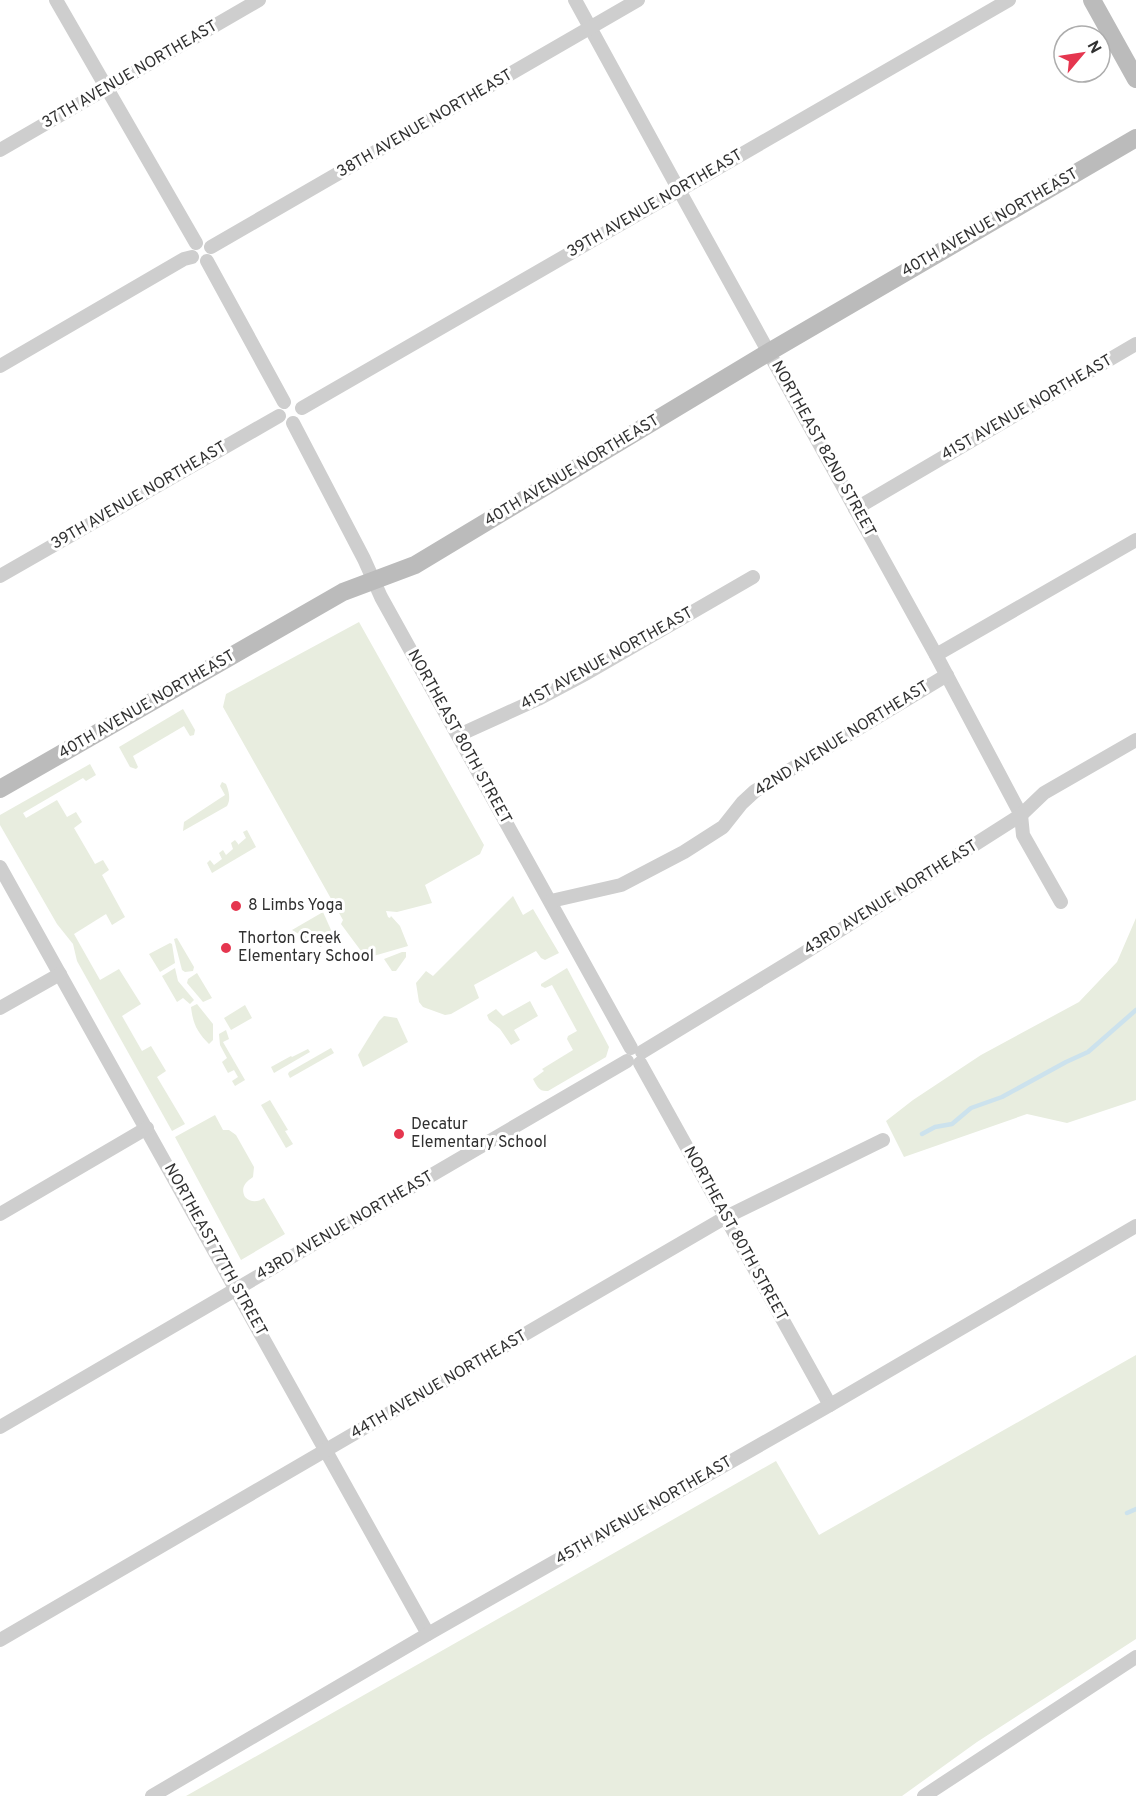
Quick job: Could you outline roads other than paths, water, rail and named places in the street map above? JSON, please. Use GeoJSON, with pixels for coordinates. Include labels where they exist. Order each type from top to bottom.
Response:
{"type":"FeatureCollection","features":[{"type":"Feature","properties":{"kind":"street"},"geometry":{"type":"LineString","coordinates":[[0,366],[184,258],[194,250],[204,242],[211,247],[212,255],[207,261],[199,262],[194,250],[107,89],[56,0]]}},
{"type":"Feature","properties":{"kind":"street","name":"37TH AVENUE NORTHEAST"},"geometry":{"type":"LineString","coordinates":[[0,150],[260,0]]}},
{"type":"Feature","properties":{"kind":"street","name":"NORTHEAST 82ND STREET"},"geometry":{"type":"LineString","coordinates":[[575,0],[947,675],[1021,815],[1023,835],[1061,902]]}},
{"type":"Feature","properties":{"kind":"street","name":"38TH AVENUE NORTHEAST"},"geometry":{"type":"LineString","coordinates":[[211,247],[638,0]]}},
{"type":"Feature","properties":{"kind":"street","name":"39TH AVENUE NORTHEAST"},"geometry":{"type":"LineString","coordinates":[[302,408],[1009,0]]}},
{"type":"Feature","properties":{"kind":"street"},"geometry":{"type":"LineString","coordinates":[[1092,0],[1136,79]]}},
{"type":"Feature","properties":{"kind":"street","name":"40TH AVENUE NORTHEAST"},"geometry":{"type":"LineString","coordinates":[[0,789],[343,592],[415,565],[769,352],[1136,138]]}},
{"type":"Feature","properties":{"kind":"street"},"geometry":{"type":"LineString","coordinates":[[207,261],[284,402]]}},
{"type":"Feature","properties":{"kind":"street","name":"41ST AVENUE NORTHEAST"},"geometry":{"type":"LineString","coordinates":[[855,509],[1136,344]]}},
{"type":"Feature","properties":{"kind":"street"},"geometry":{"type":"LineString","coordinates":[[293,400],[302,408],[301,417],[293,423],[284,422],[279,416],[278,409],[284,402],[293,400]]}},
{"type":"Feature","properties":{"kind":"street","name":"39TH AVENUE NORTHEAST"},"geometry":{"type":"LineString","coordinates":[[0,576],[279,416]]}},
{"type":"Feature","properties":{"kind":"street","name":"NORTHEAST 80TH STREET"},"geometry":{"type":"LineString","coordinates":[[293,423],[364,559],[381,597],[830,1405]]}},
{"type":"Feature","properties":{"kind":"street"},"geometry":{"type":"LineString","coordinates":[[936,655],[1136,540]]}},
{"type":"Feature","properties":{"kind":"street","name":"41ST AVENUE NORTHEAST"},"geometry":{"type":"LineString","coordinates":[[459,735],[538,699],[587,673],[753,577]]}},
{"type":"Feature","properties":{"kind":"street","name":"42ND AVENUE NORTHEAST"},"geometry":{"type":"LineString","coordinates":[[551,901],[621,885],[684,852],[723,827],[742,803],[756,791],[947,675]]}},
{"type":"Feature","properties":{"kind":"street","name":"43RD AVENUE NORTHEAST"},"geometry":{"type":"LineString","coordinates":[[0,1427],[635,1056],[798,957],[1021,815],[1044,793],[1136,740]]}},
{"type":"Feature","properties":{"kind":"street","name":"NORTHEAST 77TH STREET"},"geometry":{"type":"LineString","coordinates":[[0,867],[428,1634]]}},
{"type":"Feature","properties":{"kind":"street"},"geometry":{"type":"LineString","coordinates":[[0,1008],[60,974]]}},
{"type":"Feature","properties":{"kind":"street"},"geometry":{"type":"LineString","coordinates":[[0,1214],[147,1128]]}},
{"type":"Feature","properties":{"kind":"street","name":"44TH AVENUE NORTHEAST"},"geometry":{"type":"LineString","coordinates":[[0,1640],[726,1217],[883,1140]]}},
{"type":"Feature","properties":{"kind":"street","name":"45TH AVENUE NORTHEAST"},"geometry":{"type":"LineString","coordinates":[[152,1796],[428,1634],[830,1405],[1136,1226]]}},
{"type":"Feature","properties":{"kind":"street"},"geometry":{"type":"LineString","coordinates":[[924,1796],[1136,1657]]}},
{"type":"Feature","properties":{"kind":"waterway"},"geometry":{"type":"LineString","coordinates":[[922,1134],[935,1127],[952,1124],[971,1108],[1002,1097],[1088,1052],[1136,1010]]}},
{"type":"Feature","properties":{"kind":"waterway"},"geometry":{"type":"LineString","coordinates":[[1127,1513],[1136,1509]]}},
{"type":"Feature","properties":{"kind":"place","name":"8 Limbs Yoga"},"geometry":{"type":"Point","coordinates":[236,906]}},
{"type":"Feature","properties":{"kind":"place","name":"Thorton Creek Elementary School"},"geometry":{"type":"Point","coordinates":[226,948]}},
{"type":"Feature","properties":{"kind":"place","name":"Decatur Elementary School"},"geometry":{"type":"Point","coordinates":[399,1134]}}]}
